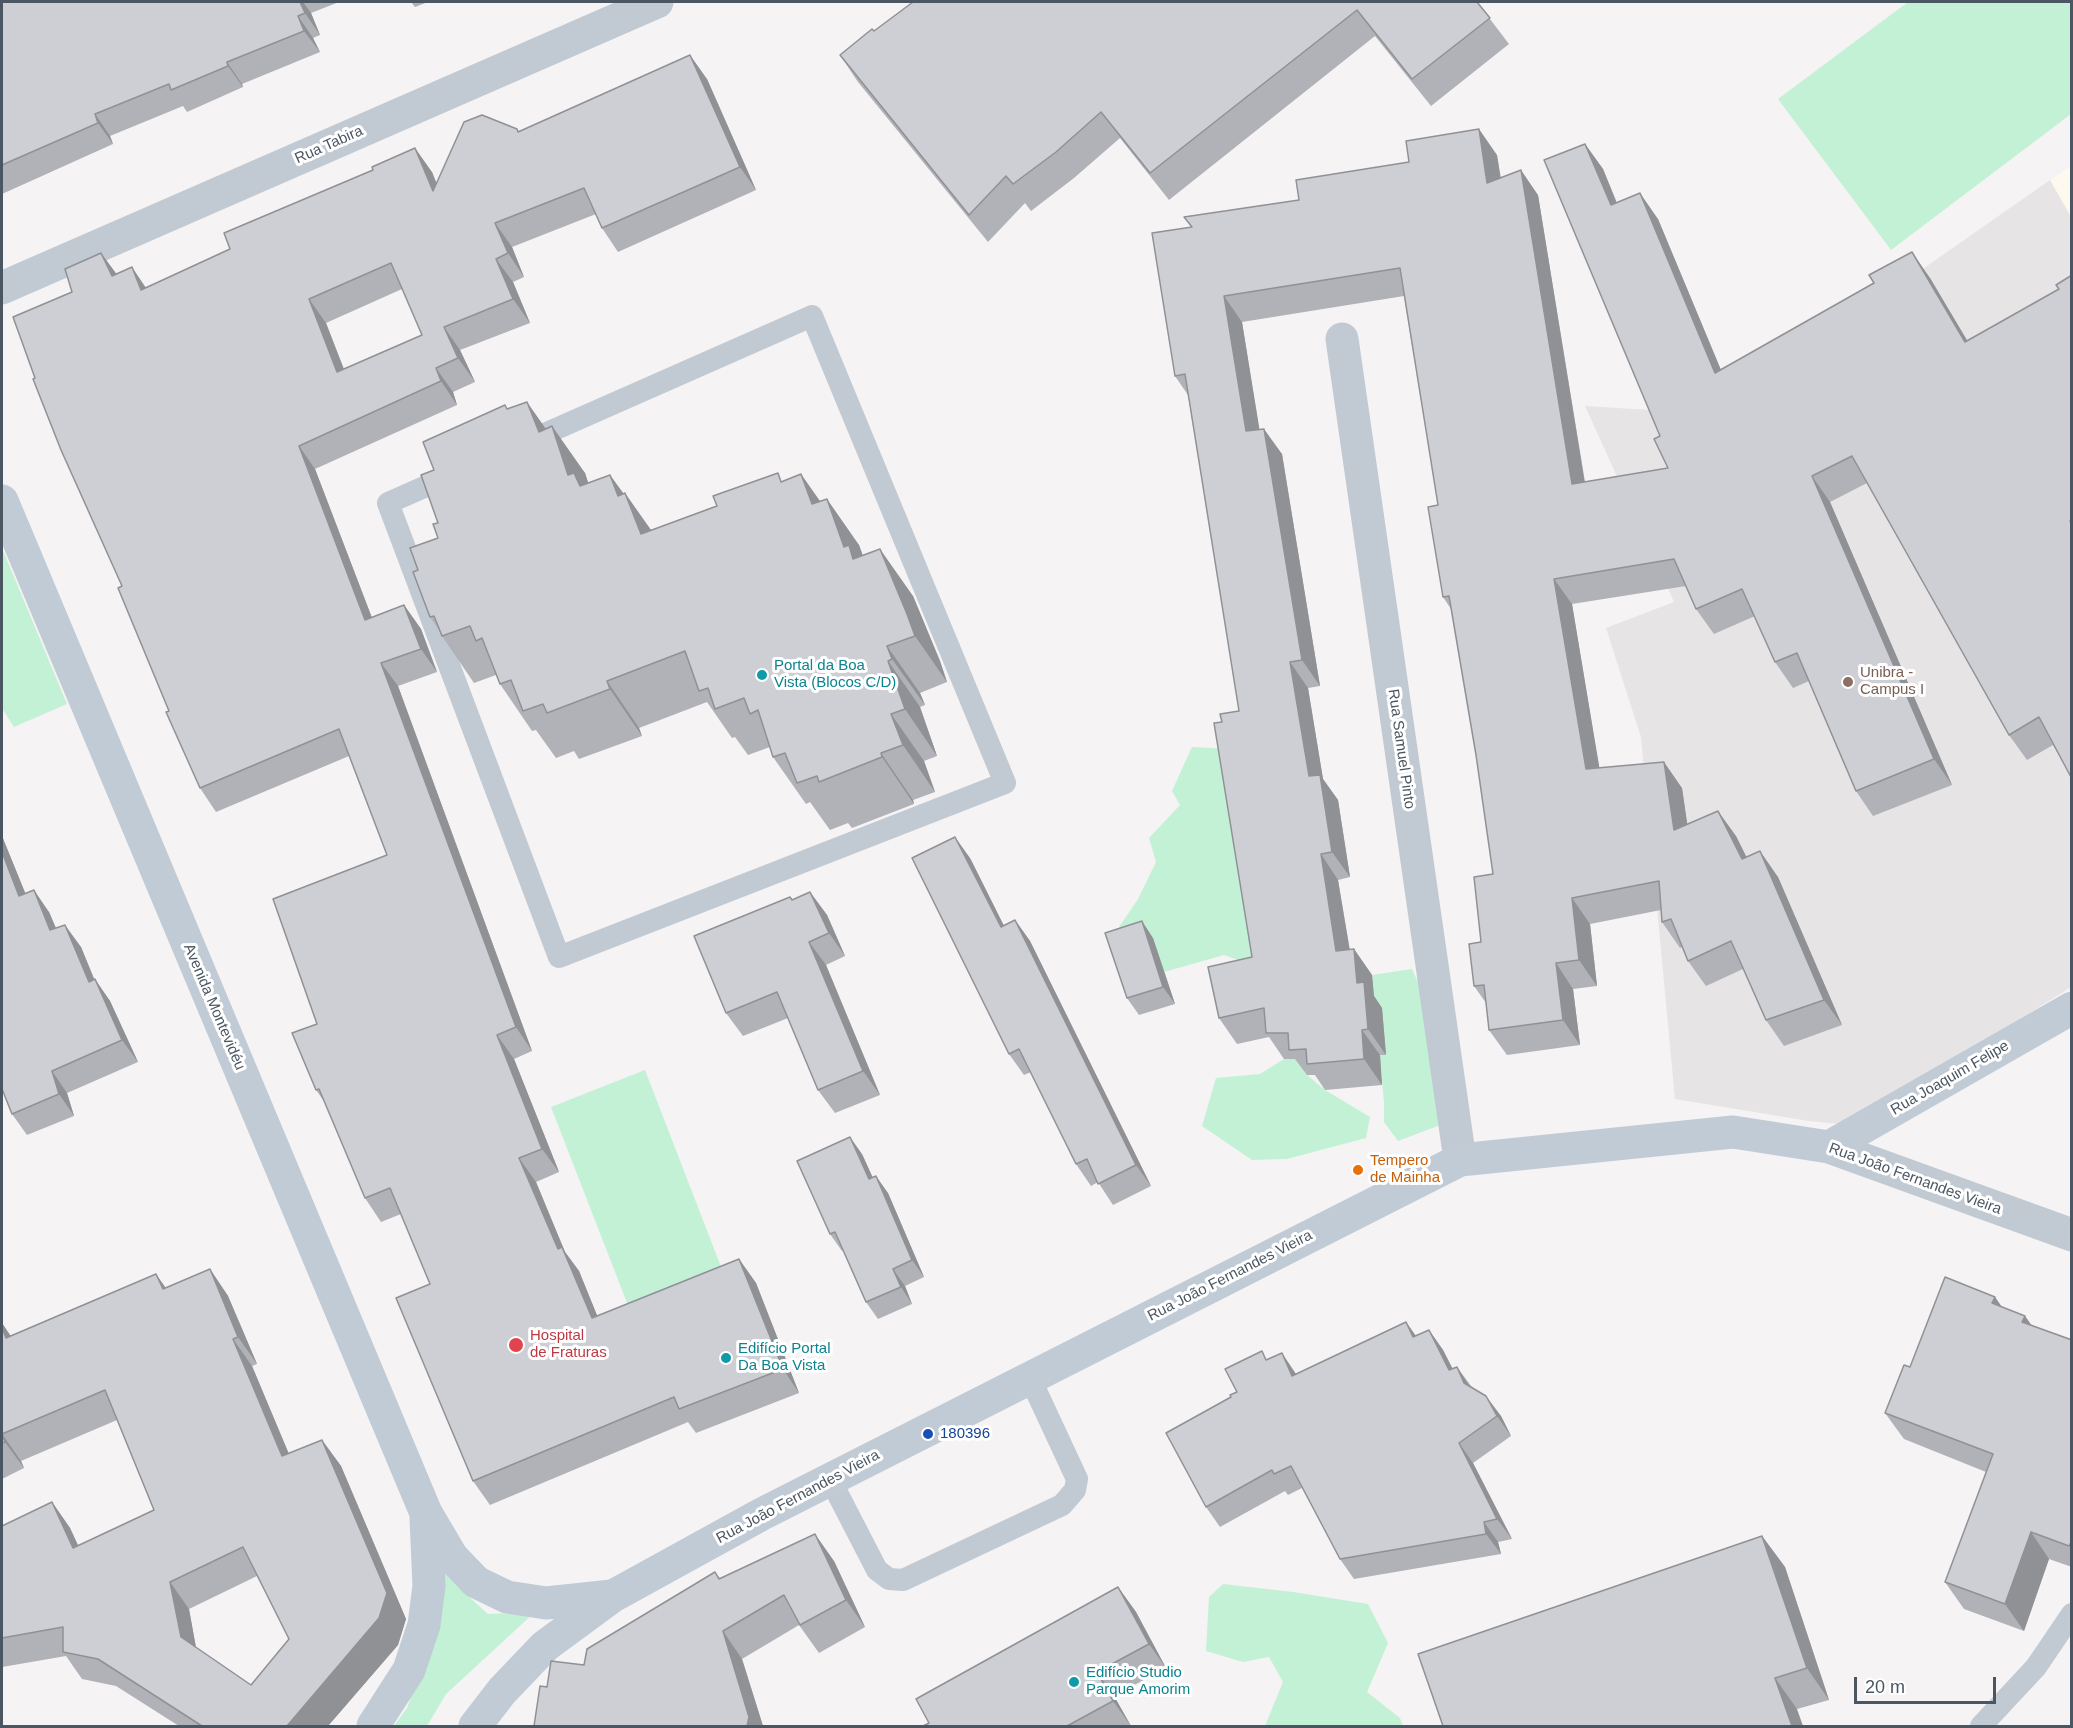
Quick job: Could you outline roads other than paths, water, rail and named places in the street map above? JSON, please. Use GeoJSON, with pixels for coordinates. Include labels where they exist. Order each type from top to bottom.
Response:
{"type":"FeatureCollection","features":[{"type":"Feature","properties":{"kind":"main road","name":"Avenida Montevidéu"},"geometry":{"type":"LineString","coordinates":[[2,501],[426,1513],[452,1557],[476,1582],[507,1597],[546,1603],[613,1596]]}},
{"type":"Feature","properties":{"kind":"main road","name":"Rua Joaquim Felipe"},"geometry":{"type":"LineString","coordinates":[[1829,1147],[2072,1008]]}},
{"type":"Feature","properties":{"kind":"main road","name":"Rua João Fernandes Vieira"},"geometry":{"type":"LineString","coordinates":[[475,1726],[502,1691],[545,1646],[613,1596],[762,1514],[1460,1160],[1733,1132],[1829,1147]]}},
{"type":"Feature","properties":{"kind":"main road","name":"Avenida Montevidéu"},"geometry":{"type":"LineString","coordinates":[[373,1726],[409,1670],[424,1625],[429,1586],[426,1513]]}},
{"type":"Feature","properties":{"kind":"street","name":"Rua Tabira"},"geometry":{"type":"LineString","coordinates":[[2,288],[657,2]]}},
{"type":"Feature","properties":{"kind":"street","name":"Rua Samuel Pinto"},"geometry":{"type":"LineString","coordinates":[[1342,339],[1460,1160]]}},
{"type":"Feature","properties":{"kind":"street","name":"Rua João Fernandes Vieira"},"geometry":{"type":"LineString","coordinates":[[1829,1147],[2072,1235]]}},
{"type":"Feature","properties":{"kind":"lane"},"geometry":{"type":"LineString","coordinates":[[812,316],[1005,783],[559,957],[388,503],[812,316]]}},
{"type":"Feature","properties":{"kind":"lane"},"geometry":{"type":"LineString","coordinates":[[830,1479],[877,1570],[890,1579],[903,1580],[1062,1505],[1075,1490],[1077,1479],[1030,1378]]}},
{"type":"Feature","properties":{"kind":"lane"},"geometry":{"type":"LineString","coordinates":[[1981,1726],[2036,1668],[2072,1614]]}},
{"type":"Feature","properties":{"kind":"place","name":"Portal da Boa Vista (Blocos C/D)"},"geometry":{"type":"Point","coordinates":[762,675]}},
{"type":"Feature","properties":{"kind":"place","name":"Unibra - Campus I"},"geometry":{"type":"Point","coordinates":[1848,682]}},
{"type":"Feature","properties":{"kind":"place","name":"Tempero de Mainha"},"geometry":{"type":"Point","coordinates":[1358,1170]}},
{"type":"Feature","properties":{"kind":"place","name":"Hospital de Fraturas"},"geometry":{"type":"Point","coordinates":[516,1345]}},
{"type":"Feature","properties":{"kind":"place","name":"Edifício Portal Da Boa Vista"},"geometry":{"type":"Point","coordinates":[726,1358]}},
{"type":"Feature","properties":{"kind":"place","name":"180396"},"geometry":{"type":"Point","coordinates":[928,1434]}},
{"type":"Feature","properties":{"kind":"place","name":"Edifício Studio Parque Amorim"},"geometry":{"type":"Point","coordinates":[1074,1682]}}]}
